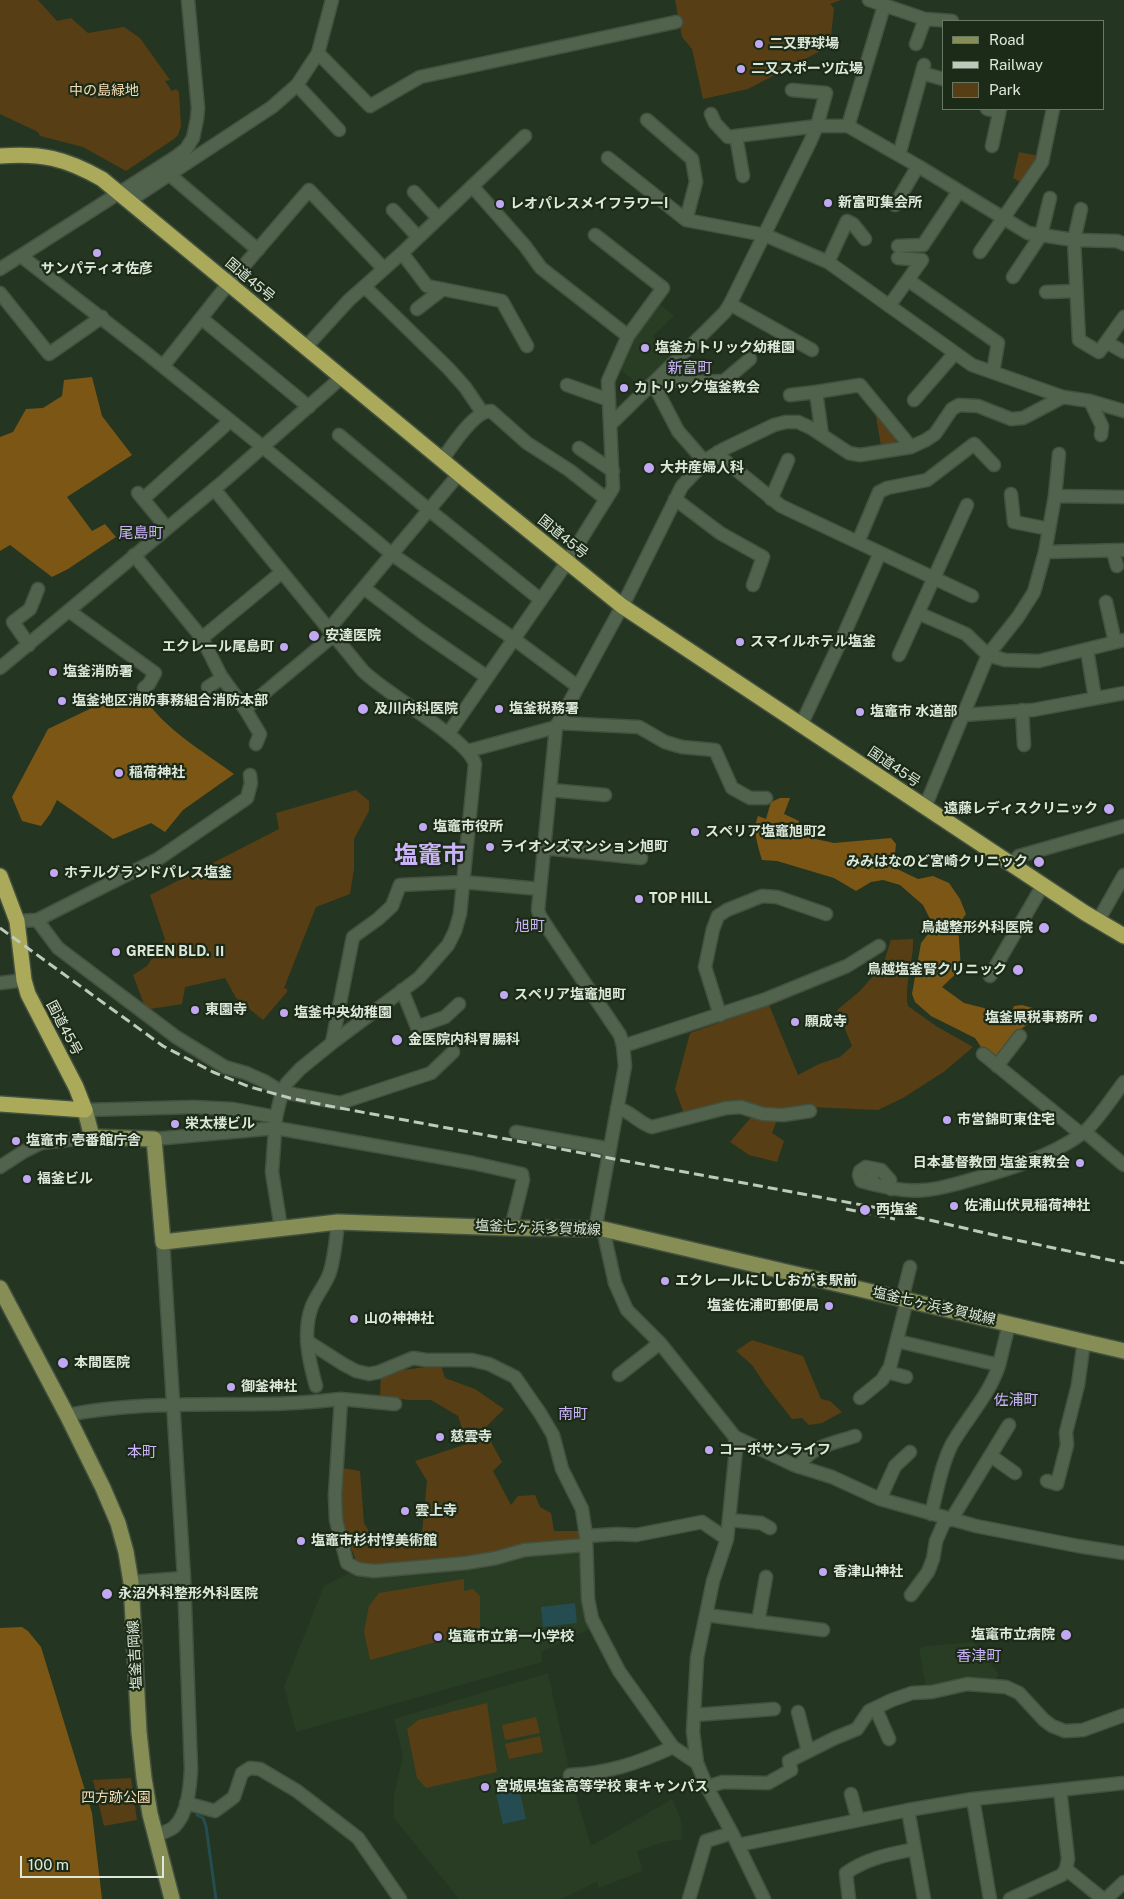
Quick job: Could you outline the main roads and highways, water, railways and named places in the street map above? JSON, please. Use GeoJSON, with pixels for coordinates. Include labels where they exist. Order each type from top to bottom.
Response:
{"type":"FeatureCollection","features":[{"type":"Feature","properties":{"kind":"highway","name":"国道45号"},"geometry":{"type":"LineString","coordinates":[[0,156],[41,156],[63,160],[83,168],[124,197],[622,606],[1098,922],[1124,936]]}},
{"type":"Feature","properties":{"kind":"highway","name":"国道45号"},"geometry":{"type":"LineString","coordinates":[[0,876],[17,921],[24,980],[28,994],[76,1087],[85,1110]]}},
{"type":"Feature","properties":{"kind":"highway"},"geometry":{"type":"LineString","coordinates":[[0,1104],[85,1110]]}},
{"type":"Feature","properties":{"kind":"main road","name":"塩釜七ヶ浜多賀城線"},"geometry":{"type":"LineString","coordinates":[[85,1110],[92,1138],[154,1139],[163,1242],[338,1222],[601,1233],[905,1299],[1124,1351]]}},
{"type":"Feature","properties":{"kind":"main road","name":"塩釜吉岡線"},"geometry":{"type":"LineString","coordinates":[[0,1288],[67,1415],[118,1523],[126,1552],[131,1582],[139,1732],[144,1778],[172,1899]]}},
{"type":"Feature","properties":{"kind":"water"},"geometry":{"type":"Polygon","coordinates":[[[575,1603],[577,1623],[543,1627],[541,1607],[575,1603]]]}},
{"type":"Feature","properties":{"kind":"water"},"geometry":{"type":"Polygon","coordinates":[[[518,1784],[526,1819],[503,1824],[495,1789],[518,1784]]]}},
{"type":"Feature","properties":{"kind":"waterway"},"geometry":{"type":"LineString","coordinates":[[197,1815],[203,1818],[206,1826],[216,1899]]}},
{"type":"Feature","properties":{"kind":"railway"},"geometry":{"type":"LineString","coordinates":[[0,928],[163,1046],[213,1072],[250,1087],[329,1106],[873,1207],[1124,1263]]}},
{"type":"Feature","properties":{"kind":"railway"},"geometry":{"type":"LineString","coordinates":[[846,1209],[895,1219]]}},
{"type":"Feature","properties":{"kind":"place","name":"二又野球場"},"geometry":{"type":"Point","coordinates":[759,44]}},
{"type":"Feature","properties":{"kind":"place","name":"二又スポーツ広場"},"geometry":{"type":"Point","coordinates":[741,69]}},
{"type":"Feature","properties":{"kind":"place","name":"新富町集会所"},"geometry":{"type":"Point","coordinates":[828,203]}},
{"type":"Feature","properties":{"kind":"place","name":"レオパレスメイフラワーI"},"geometry":{"type":"Point","coordinates":[500,204]}},
{"type":"Feature","properties":{"kind":"place","name":"サンパティオ佐彦"},"geometry":{"type":"Point","coordinates":[97,253]}},
{"type":"Feature","properties":{"kind":"place","name":"塩釜カトリック幼稚園"},"geometry":{"type":"Point","coordinates":[645,348]}},
{"type":"Feature","properties":{"kind":"place","name":"カトリック塩釜教会"},"geometry":{"type":"Point","coordinates":[624,388]}},
{"type":"Feature","properties":{"kind":"place","name":"大井産婦人科"},"geometry":{"type":"Point","coordinates":[649,468]}},
{"type":"Feature","properties":{"kind":"place","name":"安達医院"},"geometry":{"type":"Point","coordinates":[314,636]}},
{"type":"Feature","properties":{"kind":"place","name":"スマイルホテル塩釜"},"geometry":{"type":"Point","coordinates":[740,642]}},
{"type":"Feature","properties":{"kind":"place","name":"エクレール尾島町"},"geometry":{"type":"Point","coordinates":[284,647]}},
{"type":"Feature","properties":{"kind":"place","name":"塩釜消防署"},"geometry":{"type":"Point","coordinates":[53,672]}},
{"type":"Feature","properties":{"kind":"place","name":"塩釜地区消防事務組合消防本部"},"geometry":{"type":"Point","coordinates":[62,701]}},
{"type":"Feature","properties":{"kind":"place","name":"及川内科医院"},"geometry":{"type":"Point","coordinates":[363,709]}},
{"type":"Feature","properties":{"kind":"place","name":"塩釜税務署"},"geometry":{"type":"Point","coordinates":[499,709]}},
{"type":"Feature","properties":{"kind":"place","name":"塩竈市 水道部"},"geometry":{"type":"Point","coordinates":[860,712]}},
{"type":"Feature","properties":{"kind":"place","name":"稲荷神社"},"geometry":{"type":"Point","coordinates":[119,773]}},
{"type":"Feature","properties":{"kind":"place","name":"遠藤レディスクリニック"},"geometry":{"type":"Point","coordinates":[1109,809]}},
{"type":"Feature","properties":{"kind":"place","name":"塩竈市役所"},"geometry":{"type":"Point","coordinates":[423,827]}},
{"type":"Feature","properties":{"kind":"place","name":"スペリア塩竈旭町2"},"geometry":{"type":"Point","coordinates":[695,832]}},
{"type":"Feature","properties":{"kind":"place","name":"ライオンズマンション旭町"},"geometry":{"type":"Point","coordinates":[490,847]}},
{"type":"Feature","properties":{"kind":"place","name":"みみはなのど宮崎クリニック"},"geometry":{"type":"Point","coordinates":[1039,862]}},
{"type":"Feature","properties":{"kind":"place","name":"ホテルグランドパレス塩釜"},"geometry":{"type":"Point","coordinates":[54,873]}},
{"type":"Feature","properties":{"kind":"place","name":"TOP HILL"},"geometry":{"type":"Point","coordinates":[639,899]}},
{"type":"Feature","properties":{"kind":"place","name":"鳥越整形外科医院"},"geometry":{"type":"Point","coordinates":[1044,928]}},
{"type":"Feature","properties":{"kind":"place","name":"GREEN BLD. Ⅱ"},"geometry":{"type":"Point","coordinates":[116,952]}},
{"type":"Feature","properties":{"kind":"place","name":"鳥越塩釜腎クリニック"},"geometry":{"type":"Point","coordinates":[1018,970]}},
{"type":"Feature","properties":{"kind":"place","name":"スペリア塩竈旭町"},"geometry":{"type":"Point","coordinates":[504,995]}},
{"type":"Feature","properties":{"kind":"place","name":"東園寺"},"geometry":{"type":"Point","coordinates":[195,1010]}},
{"type":"Feature","properties":{"kind":"place","name":"塩釜中央幼稚園"},"geometry":{"type":"Point","coordinates":[284,1013]}},
{"type":"Feature","properties":{"kind":"place","name":"塩釜県税事務所"},"geometry":{"type":"Point","coordinates":[1093,1018]}},
{"type":"Feature","properties":{"kind":"place","name":"願成寺"},"geometry":{"type":"Point","coordinates":[795,1022]}},
{"type":"Feature","properties":{"kind":"place","name":"金医院内科胃腸科"},"geometry":{"type":"Point","coordinates":[397,1040]}},
{"type":"Feature","properties":{"kind":"place","name":"市営錦町東住宅"},"geometry":{"type":"Point","coordinates":[947,1120]}},
{"type":"Feature","properties":{"kind":"place","name":"栄太楼ビル"},"geometry":{"type":"Point","coordinates":[175,1124]}},
{"type":"Feature","properties":{"kind":"place","name":"塩竈市 壱番館庁舎"},"geometry":{"type":"Point","coordinates":[16,1141]}},
{"type":"Feature","properties":{"kind":"place","name":"日本基督教団 塩釜東教会"},"geometry":{"type":"Point","coordinates":[1080,1163]}},
{"type":"Feature","properties":{"kind":"place","name":"福釜ビル"},"geometry":{"type":"Point","coordinates":[27,1179]}},
{"type":"Feature","properties":{"kind":"place","name":"佐浦山伏見稲荷神社"},"geometry":{"type":"Point","coordinates":[954,1206]}},
{"type":"Feature","properties":{"kind":"place","name":"西塩釜"},"geometry":{"type":"Point","coordinates":[865,1210]}},
{"type":"Feature","properties":{"kind":"place","name":"エクレールにししおがま駅前"},"geometry":{"type":"Point","coordinates":[665,1281]}},
{"type":"Feature","properties":{"kind":"place","name":"塩釜佐浦町郵便局"},"geometry":{"type":"Point","coordinates":[829,1306]}},
{"type":"Feature","properties":{"kind":"place","name":"山の神神社"},"geometry":{"type":"Point","coordinates":[354,1319]}},
{"type":"Feature","properties":{"kind":"place","name":"本間医院"},"geometry":{"type":"Point","coordinates":[63,1363]}},
{"type":"Feature","properties":{"kind":"place","name":"御釜神社"},"geometry":{"type":"Point","coordinates":[231,1387]}},
{"type":"Feature","properties":{"kind":"place","name":"慈雲寺"},"geometry":{"type":"Point","coordinates":[440,1437]}},
{"type":"Feature","properties":{"kind":"place","name":"コーポサンライフ"},"geometry":{"type":"Point","coordinates":[709,1450]}},
{"type":"Feature","properties":{"kind":"place","name":"雲上寺"},"geometry":{"type":"Point","coordinates":[405,1511]}},
{"type":"Feature","properties":{"kind":"place","name":"塩竈市杉村惇美術館"},"geometry":{"type":"Point","coordinates":[301,1541]}},
{"type":"Feature","properties":{"kind":"place","name":"香津山神社"},"geometry":{"type":"Point","coordinates":[823,1572]}},
{"type":"Feature","properties":{"kind":"place","name":"永沼外科整形外科医院"},"geometry":{"type":"Point","coordinates":[107,1594]}},
{"type":"Feature","properties":{"kind":"place","name":"塩竃市立病院"},"geometry":{"type":"Point","coordinates":[1066,1635]}},
{"type":"Feature","properties":{"kind":"place","name":"塩竈市立第一小学校"},"geometry":{"type":"Point","coordinates":[438,1637]}},
{"type":"Feature","properties":{"kind":"place","name":"宮城県塩釜高等学校 東キャンパス"},"geometry":{"type":"Point","coordinates":[485,1787]}},
{"type":"Feature","properties":{"kind":"district","name":"新富町"},"geometry":{"type":"Point","coordinates":[690,368]}},
{"type":"Feature","properties":{"kind":"district","name":"尾島町"},"geometry":{"type":"Point","coordinates":[141,533]}},
{"type":"Feature","properties":{"kind":"district","name":"塩竈市"},"geometry":{"type":"Point","coordinates":[430,856]}},
{"type":"Feature","properties":{"kind":"district","name":"旭町"},"geometry":{"type":"Point","coordinates":[530,926]}},
{"type":"Feature","properties":{"kind":"district","name":"佐浦町"},"geometry":{"type":"Point","coordinates":[1016,1400]}},
{"type":"Feature","properties":{"kind":"district","name":"南町"},"geometry":{"type":"Point","coordinates":[573,1414]}},
{"type":"Feature","properties":{"kind":"district","name":"本町"},"geometry":{"type":"Point","coordinates":[142,1452]}},
{"type":"Feature","properties":{"kind":"district","name":"香津町"},"geometry":{"type":"Point","coordinates":[979,1656]}},
{"type":"Feature","properties":{"kind":"park label","name":"中の島緑地"},"geometry":{"type":"Point","coordinates":[104,91]}},
{"type":"Feature","properties":{"kind":"park label","name":"四方跡公園"},"geometry":{"type":"Point","coordinates":[116,1798]}}]}
